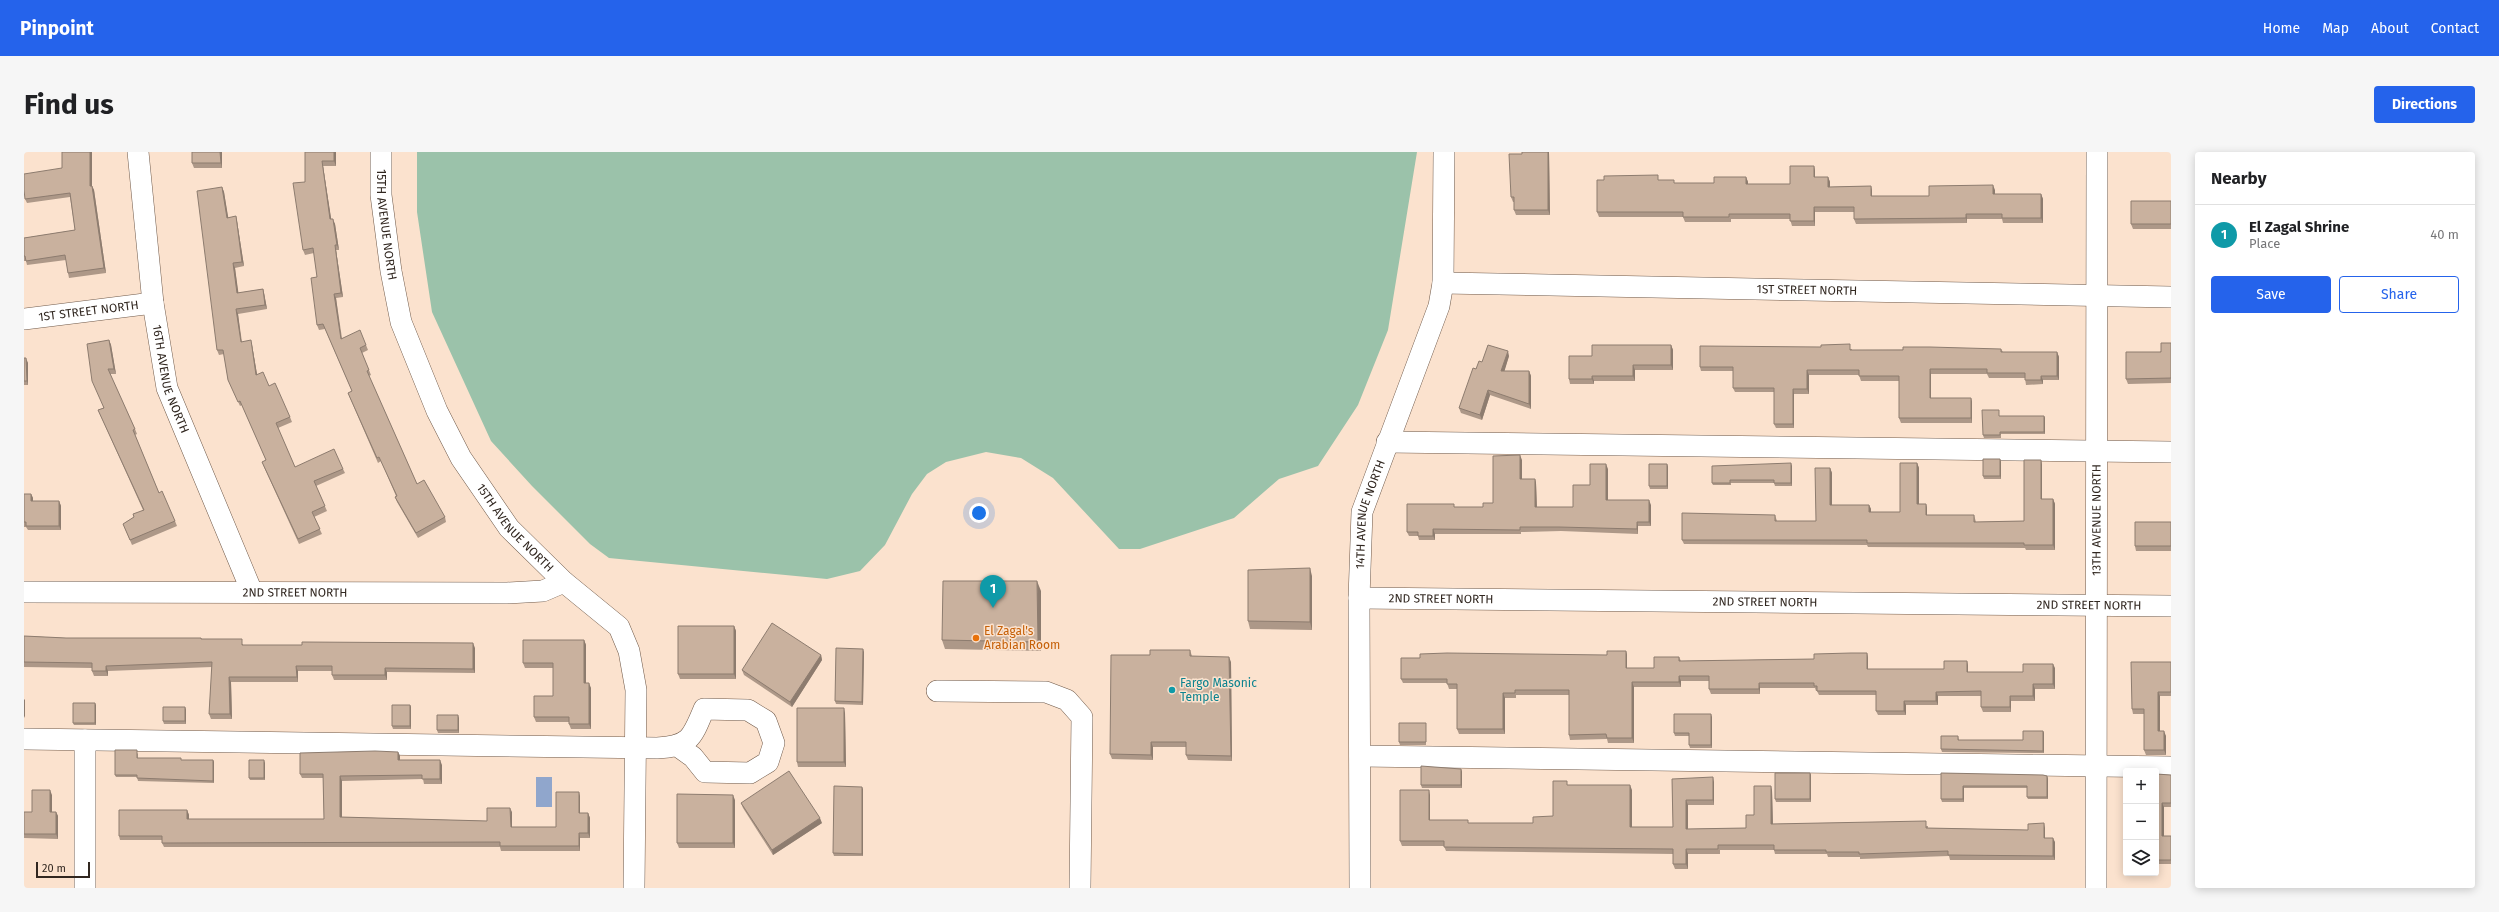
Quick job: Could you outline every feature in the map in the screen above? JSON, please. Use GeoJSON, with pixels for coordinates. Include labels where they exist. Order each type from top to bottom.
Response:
{"type":"FeatureCollection","features":[{"type":"Feature","properties":{"kind":"street","name":"16TH AVENUE NORTH"},"geometry":{"type":"LineString","coordinates":[[138,152],[153,303],[167,388],[252,592]]}},
{"type":"Feature","properties":{"kind":"street","name":"15TH AVENUE NORTH"},"geometry":{"type":"LineString","coordinates":[[381,152],[381,195],[391,271],[401,322],[437,411],[461,458],[495,510],[509,528],[564,582],[619,627],[627,645],[636,690],[634,888]]}},
{"type":"Feature","properties":{"kind":"street","name":"14TH AVENUE NORTH"},"geometry":{"type":"LineString","coordinates":[[1360,888],[1359,598],[1362,512],[1387,442],[1440,306],[1443,283],[1444,152]]}},
{"type":"Feature","properties":{"kind":"street","name":"13TH AVENUE NORTH"},"geometry":{"type":"LineString","coordinates":[[2096,888],[2097,152]]}},
{"type":"Feature","properties":{"kind":"street","name":"1ST STREET NORTH"},"geometry":{"type":"LineString","coordinates":[[1443,283],[2171,297]]}},
{"type":"Feature","properties":{"kind":"street","name":"1ST STREET NORTH"},"geometry":{"type":"LineString","coordinates":[[24,319],[153,303]]}},
{"type":"Feature","properties":{"kind":"street"},"geometry":{"type":"LineString","coordinates":[[1387,442],[2171,452]]}},
{"type":"Feature","properties":{"kind":"street","name":"2ND STREET NORTH"},"geometry":{"type":"LineString","coordinates":[[24,592],[507,593],[543,591],[564,582]]}},
{"type":"Feature","properties":{"kind":"street","name":"2ND STREET NORTH"},"geometry":{"type":"LineString","coordinates":[[1359,598],[2171,606]]}},
{"type":"Feature","properties":{"kind":"street"},"geometry":{"type":"LineString","coordinates":[[937,692],[1046,692],[1067,700],[1082,717],[1080,888]]}},
{"type":"Feature","properties":{"kind":"street"},"geometry":{"type":"LineString","coordinates":[[24,739],[679,747]]}},
{"type":"Feature","properties":{"kind":"street"},"geometry":{"type":"LineString","coordinates":[[85,740],[85,888]]}},
{"type":"Feature","properties":{"kind":"street"},"geometry":{"type":"LineString","coordinates":[[1360,756],[2171,767]]}},
{"type":"Feature","properties":{"kind":"green space"},"geometry":{"type":"Polygon","coordinates":[[[417,152],[1417,152],[1388,330],[1358,405],[1318,466],[1279,479],[1234,518],[1140,549],[1119,549],[1053,478],[1021,458],[986,452],[946,462],[927,474],[912,494],[885,545],[860,571],[827,579],[609,558],[590,544],[532,486],[491,441],[432,312],[417,212],[417,152]]]}},
{"type":"Feature","properties":{"kind":"water"},"geometry":{"type":"Polygon","coordinates":[[[536,777],[552,777],[552,807],[536,807],[536,777]]]}},
{"type":"Feature","properties":{"kind":"building"},"geometry":{"type":"Polygon","coordinates":[[[62,152],[90,152],[90,186],[92,186],[104,268],[68,273],[65,255],[26,261],[24,256],[24,238],[75,230],[70,193],[25,199],[24,174],[62,168],[62,152]]]}},
{"type":"Feature","properties":{"kind":"building"},"geometry":{"type":"Polygon","coordinates":[[[192,152],[220,152],[221,163],[192,163],[192,152]]]}},
{"type":"Feature","properties":{"kind":"building"},"geometry":{"type":"Polygon","coordinates":[[[305,152],[334,152],[334,161],[322,161],[330,219],[333,219],[337,245],[335,245],[341,293],[334,294],[341,339],[360,330],[366,345],[360,348],[369,370],[367,371],[417,484],[424,480],[445,517],[416,533],[395,497],[397,496],[379,457],[377,458],[348,393],[352,391],[323,324],[317,325],[311,278],[317,277],[313,248],[303,250],[293,183],[305,182],[305,152]]]}},
{"type":"Feature","properties":{"kind":"building"},"geometry":{"type":"Polygon","coordinates":[[[1522,152],[1548,152],[1548,210],[1514,210],[1514,197],[1511,197],[1509,154],[1522,154],[1522,152]]]}},
{"type":"Feature","properties":{"kind":"building"},"geometry":{"type":"Polygon","coordinates":[[[1790,166],[1814,166],[1814,177],[1828,177],[1828,187],[1871,186],[1871,196],[1929,196],[1929,186],[1993,185],[1993,194],[2041,194],[2041,218],[2002,218],[2002,214],[1966,214],[1966,218],[1854,219],[1854,207],[1814,207],[1814,221],[1790,221],[1790,214],[1729,214],[1729,217],[1683,217],[1683,212],[1597,212],[1597,180],[1604,180],[1604,176],[1658,175],[1658,180],[1674,180],[1674,183],[1714,183],[1714,177],[1746,177],[1746,184],[1790,184],[1790,166]]]}},
{"type":"Feature","properties":{"kind":"building"},"geometry":{"type":"Polygon","coordinates":[[[222,187],[227,218],[236,216],[242,262],[233,263],[237,293],[263,289],[265,305],[236,309],[241,342],[251,340],[256,375],[263,372],[269,386],[275,383],[290,417],[276,423],[295,467],[334,449],[343,469],[314,481],[325,506],[312,512],[320,529],[298,539],[262,462],[266,460],[240,401],[238,402],[228,380],[223,350],[217,350],[197,191],[222,187]]]}},
{"type":"Feature","properties":{"kind":"building"},"geometry":{"type":"Polygon","coordinates":[[[2131,201],[2171,201],[2171,224],[2131,224],[2131,201]]]}},
{"type":"Feature","properties":{"kind":"building"},"geometry":{"type":"Polygon","coordinates":[[[109,340],[114,369],[108,369],[135,429],[133,430],[159,493],[162,491],[175,521],[130,540],[123,524],[134,517],[133,514],[144,510],[98,410],[104,408],[92,381],[87,344],[109,340]]]}},
{"type":"Feature","properties":{"kind":"building"},"geometry":{"type":"Polygon","coordinates":[[[2161,343],[2171,343],[2171,378],[2126,379],[2126,352],[2161,352],[2161,343]]]}},
{"type":"Feature","properties":{"kind":"building"},"geometry":{"type":"Polygon","coordinates":[[[1850,344],[1850,350],[1903,350],[1903,347],[1930,347],[2001,349],[2001,352],[2057,352],[2057,376],[2041,376],[2041,380],[2025,380],[2025,373],[1987,373],[1987,369],[1930,369],[1930,398],[1971,398],[1971,418],[1899,418],[1899,376],[1859,376],[1859,370],[1807,370],[1807,389],[1793,389],[1793,424],[1774,424],[1774,388],[1733,388],[1733,367],[1700,367],[1700,346],[1821,347],[1821,345],[1850,344]]]}},
{"type":"Feature","properties":{"kind":"building"},"geometry":{"type":"Polygon","coordinates":[[[1488,345],[1508,351],[1501,371],[1529,371],[1529,404],[1488,390],[1480,415],[1459,408],[1473,368],[1476,369],[1479,361],[1482,362],[1488,345]]]}},
{"type":"Feature","properties":{"kind":"building"},"geometry":{"type":"Polygon","coordinates":[[[1592,345],[1671,345],[1671,365],[1633,365],[1633,376],[1592,376],[1592,379],[1569,379],[1569,356],[1592,356],[1592,345]]]}},
{"type":"Feature","properties":{"kind":"building"},"geometry":{"type":"Polygon","coordinates":[[[24,358],[26,358],[27,381],[24,381],[24,358]]]}},
{"type":"Feature","properties":{"kind":"building"},"geometry":{"type":"Polygon","coordinates":[[[1982,410],[1999,410],[1999,416],[2044,416],[2044,432],[2000,432],[2000,435],[1983,435],[1982,410]]]}},
{"type":"Feature","properties":{"kind":"building"},"geometry":{"type":"Polygon","coordinates":[[[1520,455],[1520,479],[1535,479],[1535,507],[1573,507],[1573,485],[1590,485],[1590,464],[1606,464],[1606,500],[1649,500],[1649,522],[1637,522],[1637,529],[1520,527],[1520,530],[1433,529],[1433,536],[1418,536],[1418,532],[1407,532],[1407,504],[1454,504],[1454,507],[1483,507],[1483,503],[1493,503],[1493,456],[1520,455]]]}},
{"type":"Feature","properties":{"kind":"building"},"geometry":{"type":"Polygon","coordinates":[[[1983,459],[2000,459],[2000,476],[1983,476],[1983,459]]]}},
{"type":"Feature","properties":{"kind":"building"},"geometry":{"type":"Polygon","coordinates":[[[2024,460],[2041,460],[2041,499],[2053,499],[2053,545],[2024,545],[2024,543],[1867,543],[1867,540],[1682,540],[1682,513],[1775,515],[1775,521],[1816,521],[1815,468],[1830,468],[1830,505],[1869,505],[1869,512],[1900,512],[1900,463],[1917,463],[1917,504],[1926,504],[1926,515],[1974,515],[1974,522],[2024,521],[2024,460]]]}},
{"type":"Feature","properties":{"kind":"building"},"geometry":{"type":"Polygon","coordinates":[[[1791,463],[1791,483],[1774,483],[1774,480],[1730,480],[1730,483],[1712,483],[1712,466],[1791,463]]]}},
{"type":"Feature","properties":{"kind":"building"},"geometry":{"type":"Polygon","coordinates":[[[1649,464],[1667,464],[1667,486],[1649,486],[1649,464]]]}},
{"type":"Feature","properties":{"kind":"building"},"geometry":{"type":"Polygon","coordinates":[[[24,494],[31,494],[31,501],[59,501],[59,526],[26,526],[26,522],[24,522],[24,494]]]}},
{"type":"Feature","properties":{"kind":"building"},"geometry":{"type":"Polygon","coordinates":[[[2135,522],[2171,522],[2171,546],[2135,546],[2135,522]]]}},
{"type":"Feature","properties":{"kind":"building"},"geometry":{"type":"Polygon","coordinates":[[[1310,568],[1310,622],[1248,621],[1248,570],[1310,568]]]}},
{"type":"Feature","properties":{"kind":"building"},"geometry":{"type":"Polygon","coordinates":[[[943,581],[1037,581],[1038,642],[942,640],[943,581]]]}},
{"type":"Feature","properties":{"kind":"building"},"geometry":{"type":"Polygon","coordinates":[[[772,623],[821,655],[790,702],[742,670],[772,623]]]}},
{"type":"Feature","properties":{"kind":"building"},"geometry":{"type":"Polygon","coordinates":[[[678,626],[734,626],[734,674],[678,674],[678,626]]]}},
{"type":"Feature","properties":{"kind":"building"},"geometry":{"type":"Polygon","coordinates":[[[24,636],[66,638],[242,639],[242,645],[302,645],[302,642],[473,643],[473,669],[385,668],[385,675],[332,675],[332,666],[296,666],[297,677],[229,677],[230,714],[209,714],[212,662],[106,666],[106,671],[92,671],[92,663],[24,662],[24,636]]]}},
{"type":"Feature","properties":{"kind":"building"},"geometry":{"type":"Polygon","coordinates":[[[523,640],[584,640],[584,683],[589,683],[589,724],[569,724],[569,717],[534,717],[534,696],[553,696],[553,663],[523,663],[523,640]]]}},
{"type":"Feature","properties":{"kind":"building"},"geometry":{"type":"Polygon","coordinates":[[[836,648],[863,649],[862,702],[835,701],[836,648]]]}},
{"type":"Feature","properties":{"kind":"building","name":"Fargo Masonic Temple"},"geometry":{"type":"Polygon","coordinates":[[[1150,650],[1190,650],[1190,656],[1229,657],[1231,756],[1186,755],[1186,742],[1151,742],[1151,755],[1110,754],[1111,655],[1150,655],[1150,650]]]}},
{"type":"Feature","properties":{"kind":"building"},"geometry":{"type":"Polygon","coordinates":[[[1607,651],[1626,651],[1626,668],[1654,668],[1654,657],[1679,657],[1679,661],[1814,659],[1814,654],[1851,653],[1867,653],[1867,669],[1944,669],[1944,661],[1967,661],[1967,672],[2023,672],[2023,664],[2053,664],[2053,684],[2033,684],[2033,696],[2010,696],[2010,707],[1981,707],[1981,691],[1936,692],[1936,701],[1904,701],[1904,711],[1876,711],[1876,691],[1817,691],[1817,686],[1814,686],[1814,683],[1759,683],[1759,689],[1709,689],[1709,676],[1679,676],[1679,682],[1632,682],[1632,738],[1607,738],[1606,734],[1569,735],[1569,690],[1515,690],[1515,693],[1503,693],[1503,729],[1457,729],[1457,684],[1447,684],[1447,679],[1401,679],[1401,658],[1420,658],[1420,654],[1607,655],[1607,651]]]}},
{"type":"Feature","properties":{"kind":"building"},"geometry":{"type":"Polygon","coordinates":[[[2131,662],[2171,662],[2171,692],[2158,692],[2158,731],[2164,731],[2164,750],[2144,750],[2144,709],[2132,709],[2131,662]]]}},
{"type":"Feature","properties":{"kind":"building"},"geometry":{"type":"Polygon","coordinates":[[[73,703],[95,703],[95,723],[73,723],[73,703]]]}},
{"type":"Feature","properties":{"kind":"building"},"geometry":{"type":"Polygon","coordinates":[[[392,705],[410,705],[410,726],[392,726],[392,705]]]}},
{"type":"Feature","properties":{"kind":"building"},"geometry":{"type":"Polygon","coordinates":[[[163,707],[185,707],[185,721],[163,721],[163,707]]]}},
{"type":"Feature","properties":{"kind":"building"},"geometry":{"type":"Polygon","coordinates":[[[797,708],[844,708],[844,762],[797,762],[797,708]]]}},
{"type":"Feature","properties":{"kind":"building"},"geometry":{"type":"Polygon","coordinates":[[[1674,714],[1711,714],[1711,745],[1689,745],[1689,733],[1674,733],[1674,714]]]}},
{"type":"Feature","properties":{"kind":"building"},"geometry":{"type":"Polygon","coordinates":[[[437,715],[458,715],[458,730],[437,730],[437,715]]]}},
{"type":"Feature","properties":{"kind":"building"},"geometry":{"type":"Polygon","coordinates":[[[1399,723],[1426,723],[1426,742],[1399,742],[1399,723]]]}},
{"type":"Feature","properties":{"kind":"building"},"geometry":{"type":"Polygon","coordinates":[[[2023,731],[2043,731],[2043,751],[1941,749],[1941,736],[1958,736],[1958,740],[2023,740],[2023,731]]]}},
{"type":"Feature","properties":{"kind":"building"},"geometry":{"type":"Polygon","coordinates":[[[115,750],[137,750],[137,758],[213,760],[213,781],[137,778],[137,775],[115,775],[115,750]]]}},
{"type":"Feature","properties":{"kind":"building"},"geometry":{"type":"Polygon","coordinates":[[[375,751],[398,752],[398,760],[440,760],[440,779],[422,779],[422,775],[340,776],[340,817],[487,821],[487,808],[510,808],[511,827],[556,827],[556,792],[579,792],[579,813],[588,813],[588,833],[579,833],[579,846],[500,846],[500,842],[162,843],[162,836],[119,836],[119,810],[187,810],[187,819],[324,819],[323,774],[300,774],[300,753],[375,751]]]}},
{"type":"Feature","properties":{"kind":"building"},"geometry":{"type":"Polygon","coordinates":[[[249,760],[264,760],[264,778],[249,778],[249,760]]]}},
{"type":"Feature","properties":{"kind":"building"},"geometry":{"type":"Polygon","coordinates":[[[1421,766],[1461,769],[1461,785],[1421,785],[1421,766]]]}},
{"type":"Feature","properties":{"kind":"building"},"geometry":{"type":"Polygon","coordinates":[[[789,771],[820,818],[772,850],[741,803],[789,771]]]}},
{"type":"Feature","properties":{"kind":"building"},"geometry":{"type":"Polygon","coordinates":[[[1775,773],[1810,773],[1810,799],[1775,799],[1775,773]]]}},
{"type":"Feature","properties":{"kind":"building"},"geometry":{"type":"Polygon","coordinates":[[[1941,773],[2043,775],[2047,776],[2047,797],[2027,797],[2027,786],[1963,786],[1963,799],[1941,799],[1941,773]]]}},
{"type":"Feature","properties":{"kind":"building"},"geometry":{"type":"Polygon","coordinates":[[[2159,774],[2171,775],[2171,803],[2162,803],[2162,836],[2171,836],[2171,860],[2159,860],[2159,774]]]}},
{"type":"Feature","properties":{"kind":"building"},"geometry":{"type":"Polygon","coordinates":[[[1713,777],[1713,800],[1686,800],[1686,829],[1746,828],[1746,815],[1754,815],[1754,786],[1771,786],[1771,824],[1926,821],[1926,828],[2028,830],[2028,824],[2044,823],[2044,838],[2053,838],[2053,856],[1948,855],[1948,851],[1859,854],[1859,852],[1826,852],[1826,850],[1774,850],[1774,845],[1718,845],[1718,849],[1686,849],[1686,864],[1673,864],[1673,849],[1444,847],[1444,841],[1400,841],[1400,790],[1429,790],[1429,820],[1468,820],[1468,823],[1533,823],[1533,817],[1553,816],[1553,781],[1567,781],[1567,785],[1630,785],[1630,827],[1673,827],[1672,779],[1713,777]]]}},
{"type":"Feature","properties":{"kind":"building"},"geometry":{"type":"Polygon","coordinates":[[[834,786],[862,787],[862,854],[833,853],[834,786]]]}},
{"type":"Feature","properties":{"kind":"building"},"geometry":{"type":"Polygon","coordinates":[[[32,790],[50,790],[50,812],[56,812],[56,834],[24,834],[24,812],[32,812],[32,790]]]}},
{"type":"Feature","properties":{"kind":"building"},"geometry":{"type":"Polygon","coordinates":[[[677,794],[733,795],[733,843],[677,843],[677,794]]]}},
{"type":"Feature","properties":{"kind":"place","name":"El Zagal Shrine"},"geometry":{"type":"Point","coordinates":[993,608]}},
{"type":"Feature","properties":{"kind":"place","name":"El Zagal's Arabian Room"},"geometry":{"type":"Point","coordinates":[976,638]}},
{"type":"Feature","properties":{"kind":"place","name":"Fargo Masonic Temple"},"geometry":{"type":"Point","coordinates":[1172,690]}}]}
